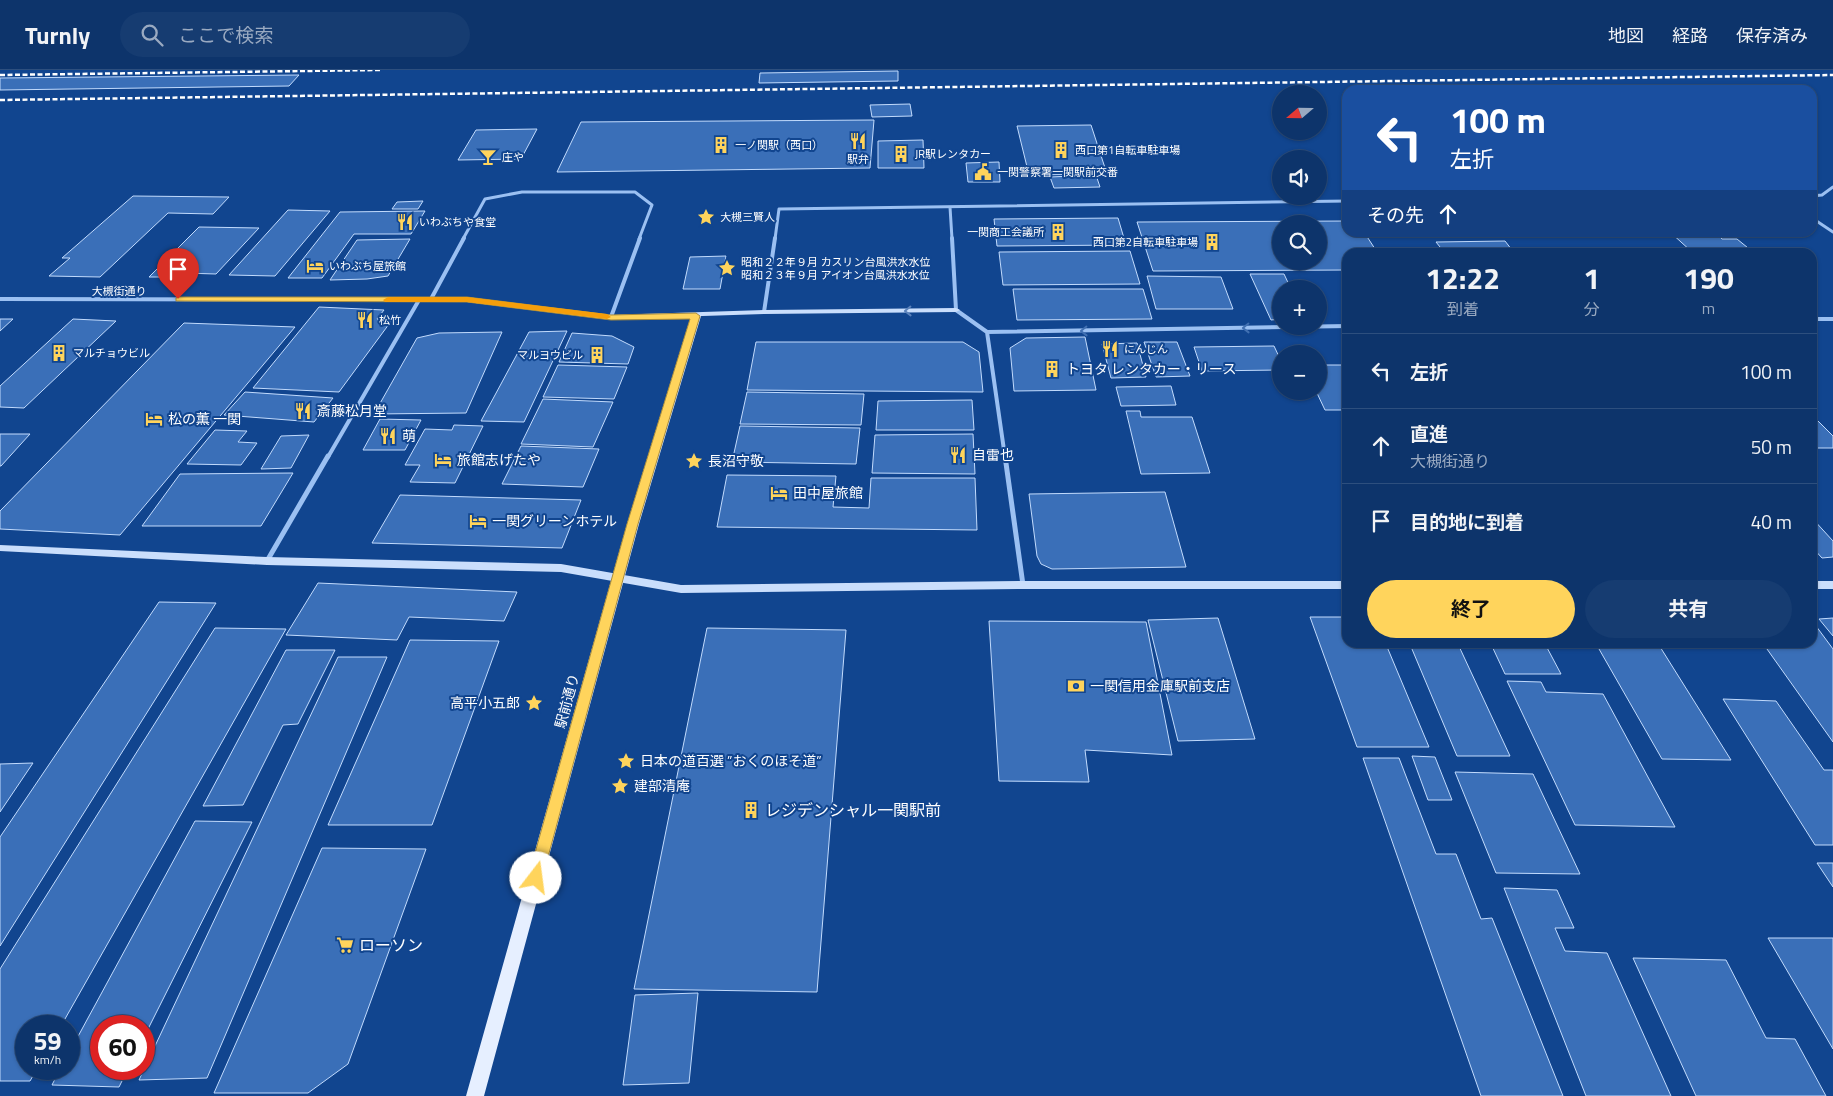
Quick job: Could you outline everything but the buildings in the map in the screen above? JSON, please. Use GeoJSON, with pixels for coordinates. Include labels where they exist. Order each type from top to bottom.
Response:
{"type":"FeatureCollection","features":[{"type":"Feature","properties":{"kind":"main road","name":"駅前通り"},"geometry":{"type":"LineString","coordinates":[[475,1096],[618,579],[696,316]]}},
{"type":"Feature","properties":{"kind":"street"},"geometry":{"type":"LineString","coordinates":[[1817,196],[1822,195],[1833,187]]}},
{"type":"Feature","properties":{"kind":"street"},"geometry":{"type":"LineString","coordinates":[[431,299],[485,199],[522,192],[635,192],[652,205],[611,317]]}},
{"type":"Feature","properties":{"kind":"street"},"geometry":{"type":"LineString","coordinates":[[764,312],[779,209],[1342,201]]}},
{"type":"Feature","properties":{"kind":"street"},"geometry":{"type":"LineString","coordinates":[[950,207],[956,310]]}},
{"type":"Feature","properties":{"kind":"street"},"geometry":{"type":"LineString","coordinates":[[1817,221],[1833,232]]}},
{"type":"Feature","properties":{"kind":"street","name":"大槻街通り"},"geometry":{"type":"LineString","coordinates":[[0,299],[418,300]]}},
{"type":"Feature","properties":{"kind":"street"},"geometry":{"type":"LineString","coordinates":[[267,561],[418,300],[467,300],[611,317],[696,316],[764,312],[956,310],[987,332],[1342,326]]}},
{"type":"Feature","properties":{"kind":"street"},"geometry":{"type":"LineString","coordinates":[[1817,319],[1833,319]]}},
{"type":"Feature","properties":{"kind":"street"},"geometry":{"type":"LineString","coordinates":[[987,332],[1023,585]]}},
{"type":"Feature","properties":{"kind":"street"},"geometry":{"type":"LineString","coordinates":[[0,548],[267,561],[561,568],[681,590],[1023,585],[1342,585]]}},
{"type":"Feature","properties":{"kind":"street"},"geometry":{"type":"LineString","coordinates":[[1817,585],[1833,585]]}},
{"type":"Feature","properties":{"kind":"railway"},"geometry":{"type":"LineString","coordinates":[[0,75],[380,70]]}},
{"type":"Feature","properties":{"kind":"railway"},"geometry":{"type":"LineString","coordinates":[[0,100],[1833,75]]}},
{"type":"Feature","properties":{"kind":"slow traffic"},"geometry":{"type":"LineString","coordinates":[[388,300],[467,300],[607,317]]}},
{"type":"Feature","properties":{"kind":"place","name":"駅弁"},"geometry":{"type":"Point","coordinates":[858,141]}},
{"type":"Feature","properties":{"kind":"place","name":"一ノ関駅（西口）"},"geometry":{"type":"Point","coordinates":[721,145]}},
{"type":"Feature","properties":{"kind":"place","name":"西口第1自転車駐車場"},"geometry":{"type":"Point","coordinates":[1061,150]}},
{"type":"Feature","properties":{"kind":"place","name":"JR駅レンタカー"},"geometry":{"type":"Point","coordinates":[901,154]}},
{"type":"Feature","properties":{"kind":"place","name":"庄や"},"geometry":{"type":"Point","coordinates":[488,157]}},
{"type":"Feature","properties":{"kind":"place","name":"一関警察署一関駅前交番"},"geometry":{"type":"Point","coordinates":[983,172]}},
{"type":"Feature","properties":{"kind":"place","name":"大槻三賢人"},"geometry":{"type":"Point","coordinates":[706,217]}},
{"type":"Feature","properties":{"kind":"place","name":"いわぶちや食堂"},"geometry":{"type":"Point","coordinates":[405,222]}},
{"type":"Feature","properties":{"kind":"place","name":"一関商工会議所"},"geometry":{"type":"Point","coordinates":[1058,232]}},
{"type":"Feature","properties":{"kind":"place","name":"西口第2自転車駐車場"},"geometry":{"type":"Point","coordinates":[1212,242]}},
{"type":"Feature","properties":{"kind":"place","name":"いわぶち屋旅館"},"geometry":{"type":"Point","coordinates":[315,266]}},
{"type":"Feature","properties":{"kind":"place","name":"昭和２２年９月 カスリン台風洪水水位 昭和２３年９月 アイオン台風洪水水位"},"geometry":{"type":"Point","coordinates":[727,268]}},
{"type":"Feature","properties":{"kind":"place","name":"松竹"},"geometry":{"type":"Point","coordinates":[365,320]}},
{"type":"Feature","properties":{"kind":"place","name":"にんじん"},"geometry":{"type":"Point","coordinates":[1110,349]}},
{"type":"Feature","properties":{"kind":"place","name":"マルチョウビル"},"geometry":{"type":"Point","coordinates":[59,353]}},
{"type":"Feature","properties":{"kind":"place","name":"マルヨウビル"},"geometry":{"type":"Point","coordinates":[597,355]}},
{"type":"Feature","properties":{"kind":"place","name":"トヨタ レンタカー・リース"},"geometry":{"type":"Point","coordinates":[1052,369]}},
{"type":"Feature","properties":{"kind":"place","name":"斎藤松月堂"},"geometry":{"type":"Point","coordinates":[303,411]}},
{"type":"Feature","properties":{"kind":"place","name":"松の薫 一関"},"geometry":{"type":"Point","coordinates":[154,419]}},
{"type":"Feature","properties":{"kind":"place","name":"萌"},"geometry":{"type":"Point","coordinates":[388,436]}},
{"type":"Feature","properties":{"kind":"place","name":"自雷也"},"geometry":{"type":"Point","coordinates":[958,455]}},
{"type":"Feature","properties":{"kind":"place","name":"旅館志げたや"},"geometry":{"type":"Point","coordinates":[443,460]}},
{"type":"Feature","properties":{"kind":"place","name":"長沼守敬"},"geometry":{"type":"Point","coordinates":[694,461]}},
{"type":"Feature","properties":{"kind":"place","name":"田中屋旅館"},"geometry":{"type":"Point","coordinates":[779,493]}},
{"type":"Feature","properties":{"kind":"place","name":"一関グリーンホテル"},"geometry":{"type":"Point","coordinates":[478,521]}},
{"type":"Feature","properties":{"kind":"place","name":"一関信用金庫駅前支店"},"geometry":{"type":"Point","coordinates":[1076,686]}},
{"type":"Feature","properties":{"kind":"place","name":"高平小五郎"},"geometry":{"type":"Point","coordinates":[534,703]}},
{"type":"Feature","properties":{"kind":"place","name":"日本の道百選 ”おくのほそ道”"},"geometry":{"type":"Point","coordinates":[626,761]}},
{"type":"Feature","properties":{"kind":"place","name":"建部清庵"},"geometry":{"type":"Point","coordinates":[620,786]}},
{"type":"Feature","properties":{"kind":"place","name":"レジデンシャル一関駅前"},"geometry":{"type":"Point","coordinates":[751,810]}},
{"type":"Feature","properties":{"kind":"place","name":"ローソン"},"geometry":{"type":"Point","coordinates":[345,945]}},
{"type":"Feature","properties":{"kind":"route"},"geometry":{"type":"LineString","coordinates":[[178,299],[467,300],[611,317],[696,316],[633,524],[536,878]]}}]}
